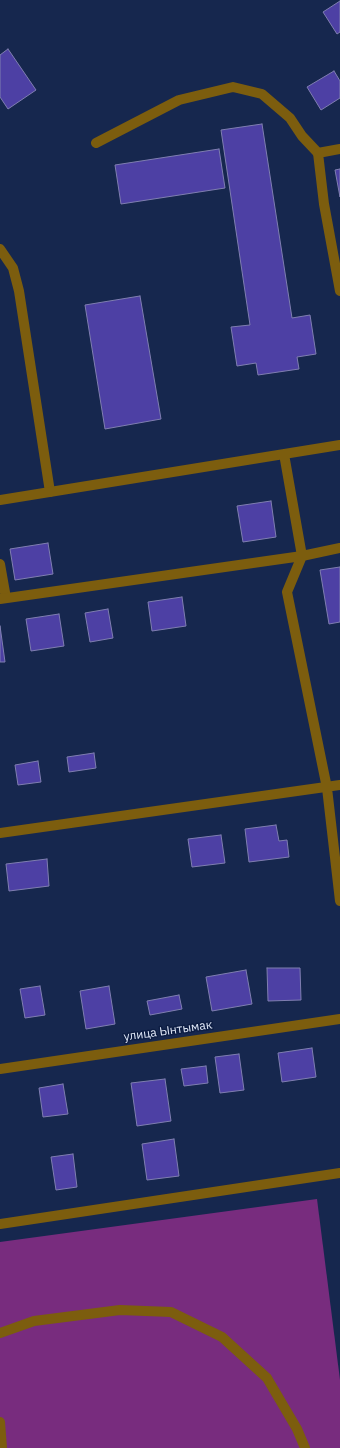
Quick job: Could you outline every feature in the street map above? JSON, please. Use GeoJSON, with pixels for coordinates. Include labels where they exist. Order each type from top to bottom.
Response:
{"type":"FeatureCollection","features":[{"type":"Feature","properties":{"kind":"street"},"geometry":{"type":"LineString","coordinates":[[96,143],[179,100],[233,87],[262,94],[290,118],[302,136],[318,153],[324,204],[340,290]]}},
{"type":"Feature","properties":{"kind":"street"},"geometry":{"type":"LineString","coordinates":[[318,153],[340,149]]}},
{"type":"Feature","properties":{"kind":"street"},"geometry":{"type":"LineString","coordinates":[[0,249],[13,268],[19,291],[50,492]]}},
{"type":"Feature","properties":{"kind":"street"},"geometry":{"type":"LineString","coordinates":[[0,500],[340,445]]}},
{"type":"Feature","properties":{"kind":"street"},"geometry":{"type":"LineString","coordinates":[[284,454],[302,556],[287,592],[327,788],[340,901]]}},
{"type":"Feature","properties":{"kind":"street"},"geometry":{"type":"LineString","coordinates":[[0,564],[3,599],[302,556],[340,548]]}},
{"type":"Feature","properties":{"kind":"street"},"geometry":{"type":"LineString","coordinates":[[0,833],[340,785]]}},
{"type":"Feature","properties":{"kind":"street","name":"улица Ынтымак"},"geometry":{"type":"LineString","coordinates":[[0,1069],[340,1019]]}},
{"type":"Feature","properties":{"kind":"street"},"geometry":{"type":"LineString","coordinates":[[0,1224],[340,1173]]}},
{"type":"Feature","properties":{"kind":"street"},"geometry":{"type":"LineString","coordinates":[[0,1334],[34,1321],[120,1310],[171,1312],[222,1337],[267,1378],[297,1429],[305,1448]]}},
{"type":"Feature","properties":{"kind":"street"},"geometry":{"type":"LineString","coordinates":[[0,1422],[2,1448]]}},
{"type":"Feature","properties":{"kind":"shaded area"},"geometry":{"type":"Polygon","coordinates":[[[317,1199],[340,1380],[340,1448],[0,1448],[0,1242],[317,1199]]]}},
{"type":"Feature","properties":{"kind":"building"},"geometry":{"type":"Polygon","coordinates":[[[340,1],[340,32],[337,34],[323,12],[340,1]]]}},
{"type":"Feature","properties":{"kind":"building"},"geometry":{"type":"Polygon","coordinates":[[[8,49],[36,90],[8,109],[0,97],[0,55],[8,49]]]}},
{"type":"Feature","properties":{"kind":"building"},"geometry":{"type":"Polygon","coordinates":[[[334,71],[340,81],[340,98],[321,110],[307,87],[334,71]]]}},
{"type":"Feature","properties":{"kind":"building"},"geometry":{"type":"Polygon","coordinates":[[[262,124],[292,318],[310,315],[316,354],[297,357],[299,369],[258,375],[256,363],[237,366],[231,327],[250,325],[221,130],[262,124]]]}},
{"type":"Feature","properties":{"kind":"building"},"geometry":{"type":"Polygon","coordinates":[[[219,149],[225,188],[121,204],[115,165],[219,149]]]}},
{"type":"Feature","properties":{"kind":"building"},"geometry":{"type":"Polygon","coordinates":[[[340,169],[340,197],[335,170],[340,169]]]}},
{"type":"Feature","properties":{"kind":"building"},"geometry":{"type":"Polygon","coordinates":[[[140,296],[161,419],[105,429],[85,305],[140,296]]]}},
{"type":"Feature","properties":{"kind":"building"},"geometry":{"type":"Polygon","coordinates":[[[271,501],[276,537],[243,542],[237,506],[271,501]]]}},
{"type":"Feature","properties":{"kind":"building"},"geometry":{"type":"Polygon","coordinates":[[[48,543],[53,574],[15,580],[10,549],[48,543]]]}},
{"type":"Feature","properties":{"kind":"building"},"geometry":{"type":"Polygon","coordinates":[[[340,567],[340,622],[329,624],[320,570],[340,567]]]}},
{"type":"Feature","properties":{"kind":"building"},"geometry":{"type":"Polygon","coordinates":[[[182,597],[186,626],[152,631],[148,602],[182,597]]]}},
{"type":"Feature","properties":{"kind":"building"},"geometry":{"type":"Polygon","coordinates":[[[108,609],[113,638],[90,642],[85,613],[108,609]]]}},
{"type":"Feature","properties":{"kind":"building"},"geometry":{"type":"Polygon","coordinates":[[[59,614],[64,646],[31,651],[26,619],[59,614]]]}},
{"type":"Feature","properties":{"kind":"building"},"geometry":{"type":"Polygon","coordinates":[[[0,626],[5,662],[0,662],[0,626]]]}},
{"type":"Feature","properties":{"kind":"building"},"geometry":{"type":"Polygon","coordinates":[[[94,753],[96,768],[69,772],[67,757],[94,753]]]}},
{"type":"Feature","properties":{"kind":"building"},"geometry":{"type":"Polygon","coordinates":[[[38,761],[41,782],[18,785],[15,765],[38,761]]]}},
{"type":"Feature","properties":{"kind":"building"},"geometry":{"type":"Polygon","coordinates":[[[276,825],[279,841],[287,840],[289,857],[249,862],[245,829],[276,825]]]}},
{"type":"Feature","properties":{"kind":"building"},"geometry":{"type":"Polygon","coordinates":[[[221,835],[225,863],[192,867],[188,839],[221,835]]]}},
{"type":"Feature","properties":{"kind":"building"},"geometry":{"type":"Polygon","coordinates":[[[47,859],[49,886],[9,891],[6,864],[47,859]]]}},
{"type":"Feature","properties":{"kind":"building"},"geometry":{"type":"Polygon","coordinates":[[[267,968],[300,968],[301,1000],[268,1001],[267,968]]]}},
{"type":"Feature","properties":{"kind":"building"},"geometry":{"type":"Polygon","coordinates":[[[246,970],[252,1004],[212,1011],[206,977],[246,970]]]}},
{"type":"Feature","properties":{"kind":"building"},"geometry":{"type":"Polygon","coordinates":[[[40,986],[45,1015],[25,1018],[20,989],[40,986]]]}},
{"type":"Feature","properties":{"kind":"building"},"geometry":{"type":"Polygon","coordinates":[[[109,986],[115,1024],[86,1029],[80,991],[109,986]]]}},
{"type":"Feature","properties":{"kind":"building"},"geometry":{"type":"Polygon","coordinates":[[[179,995],[182,1009],[150,1015],[147,1001],[179,995]]]}},
{"type":"Feature","properties":{"kind":"building"},"geometry":{"type":"Polygon","coordinates":[[[312,1048],[316,1077],[282,1082],[278,1053],[312,1048]]]}},
{"type":"Feature","properties":{"kind":"building"},"geometry":{"type":"Polygon","coordinates":[[[239,1054],[244,1090],[220,1093],[215,1057],[239,1054]]]}},
{"type":"Feature","properties":{"kind":"building"},"geometry":{"type":"Polygon","coordinates":[[[206,1066],[208,1083],[184,1086],[181,1069],[206,1066]]]}},
{"type":"Feature","properties":{"kind":"building"},"geometry":{"type":"Polygon","coordinates":[[[165,1079],[171,1121],[137,1126],[131,1083],[165,1079]]]}},
{"type":"Feature","properties":{"kind":"building"},"geometry":{"type":"Polygon","coordinates":[[[63,1084],[68,1114],[43,1117],[39,1088],[63,1084]]]}},
{"type":"Feature","properties":{"kind":"building"},"geometry":{"type":"Polygon","coordinates":[[[174,1139],[179,1176],[147,1180],[142,1144],[174,1139]]]}},
{"type":"Feature","properties":{"kind":"building"},"geometry":{"type":"Polygon","coordinates":[[[73,1154],[77,1187],[56,1190],[51,1157],[73,1154]]]}}]}
